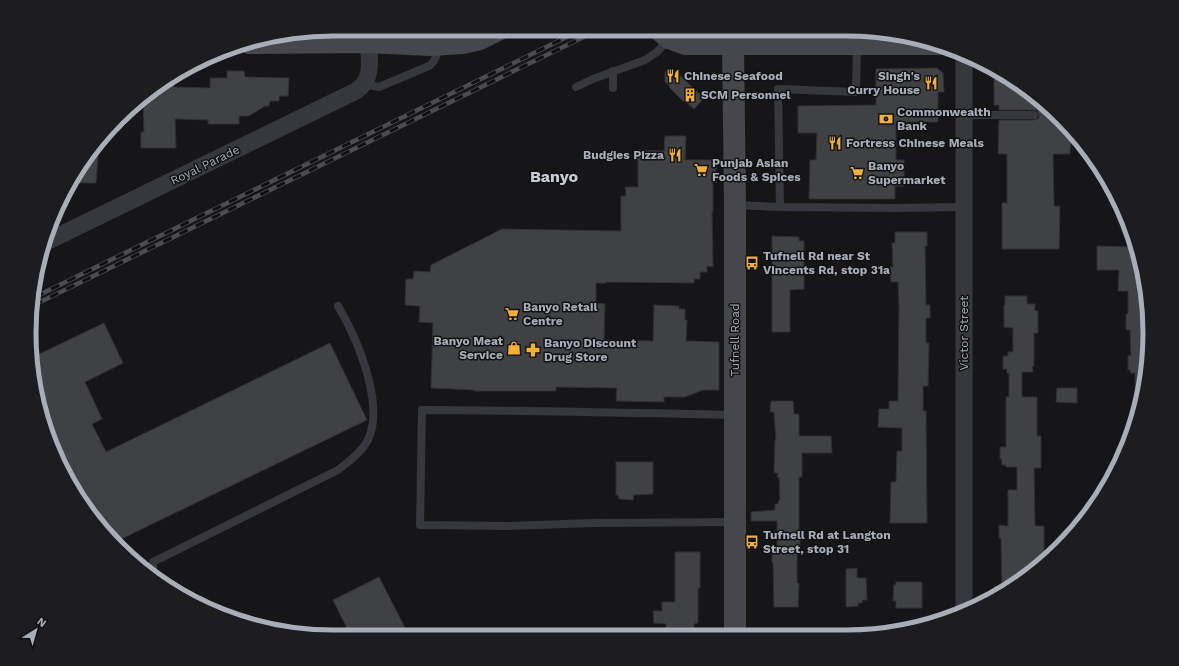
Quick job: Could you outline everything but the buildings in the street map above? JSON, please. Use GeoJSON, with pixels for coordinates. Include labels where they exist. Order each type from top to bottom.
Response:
{"type":"FeatureCollection","features":[{"type":"Feature","properties":{"kind":"street"},"geometry":{"type":"LineString","coordinates":[[271,43],[368,42],[443,37],[470,42],[484,36]]}},
{"type":"Feature","properties":{"kind":"street"},"geometry":{"type":"LineString","coordinates":[[668,36],[685,44],[733,45],[880,41],[906,42]]}},
{"type":"Feature","properties":{"kind":"street"},"geometry":{"type":"LineString","coordinates":[[364,84],[369,73],[368,42]]}},
{"type":"Feature","properties":{"kind":"street","name":"Tufnell Road"},"geometry":{"type":"LineString","coordinates":[[733,45],[735,205],[735,630]]}},
{"type":"Feature","properties":{"kind":"street","name":"Victor Street"},"geometry":{"type":"LineString","coordinates":[[964,61],[964,605]]}},
{"type":"Feature","properties":{"kind":"street","name":"Royal Parade"},"geometry":{"type":"LineString","coordinates":[[52,239],[356,91],[364,84]]}},
{"type":"Feature","properties":{"kind":"lane"},"geometry":{"type":"LineString","coordinates":[[576,88],[593,79],[649,58],[657,52],[663,36]]}},
{"type":"Feature","properties":{"kind":"lane"},"geometry":{"type":"LineString","coordinates":[[364,84],[379,87],[429,66],[434,61],[443,37]]}},
{"type":"Feature","properties":{"kind":"lane"},"geometry":{"type":"LineString","coordinates":[[780,207],[778,89],[856,92],[851,42]]}},
{"type":"Feature","properties":{"kind":"lane"},"geometry":{"type":"LineString","coordinates":[[613,71],[613,88]]}},
{"type":"Feature","properties":{"kind":"lane"},"geometry":{"type":"LineString","coordinates":[[964,115],[1034,115]]}},
{"type":"Feature","properties":{"kind":"lane"},"geometry":{"type":"LineString","coordinates":[[735,205],[780,207],[964,207]]}},
{"type":"Feature","properties":{"kind":"lane"},"geometry":{"type":"LineString","coordinates":[[152,569],[152,562],[338,470],[358,454],[363,447],[368,439],[372,424],[373,412],[371,393],[368,377],[359,348],[347,320],[338,306]]}},
{"type":"Feature","properties":{"kind":"lane"},"geometry":{"type":"LineString","coordinates":[[735,415],[422,410],[420,525],[510,526],[594,523],[735,522]]}},
{"type":"Feature","properties":{"kind":"railway"},"geometry":{"type":"LineString","coordinates":[[39,295],[569,36]]}},
{"type":"Feature","properties":{"kind":"railway"},"geometry":{"type":"LineString","coordinates":[[38,303],[586,36]]}},
{"type":"Feature","properties":{"kind":"place","name":"Chinese Seafood"},"geometry":{"type":"Point","coordinates":[673,76]}},
{"type":"Feature","properties":{"kind":"place","name":"Singh's Curry House"},"geometry":{"type":"Point","coordinates":[931,83]}},
{"type":"Feature","properties":{"kind":"place","name":"SCM Personnel"},"geometry":{"type":"Point","coordinates":[690,95]}},
{"type":"Feature","properties":{"kind":"place","name":"Commonwealth Bank"},"geometry":{"type":"Point","coordinates":[886,119]}},
{"type":"Feature","properties":{"kind":"place","name":"Fortress Chinese Meals"},"geometry":{"type":"Point","coordinates":[835,143]}},
{"type":"Feature","properties":{"kind":"place","name":"Budgies Pizza"},"geometry":{"type":"Point","coordinates":[675,155]}},
{"type":"Feature","properties":{"kind":"place","name":"Punjab Asian Foods & Spices"},"geometry":{"type":"Point","coordinates":[701,170]}},
{"type":"Feature","properties":{"kind":"place","name":"Banyo Supermarket"},"geometry":{"type":"Point","coordinates":[857,173]}},
{"type":"Feature","properties":{"kind":"place","name":"Tufnell Rd near St Vincents Rd, stop 31a"},"geometry":{"type":"Point","coordinates":[752,263]}},
{"type":"Feature","properties":{"kind":"place","name":"Banyo Retail Centre"},"geometry":{"type":"Point","coordinates":[512,314]}},
{"type":"Feature","properties":{"kind":"place","name":"Banyo Meat Service"},"geometry":{"type":"Point","coordinates":[514,348]}},
{"type":"Feature","properties":{"kind":"place","name":"Banyo Discount Drug Store"},"geometry":{"type":"Point","coordinates":[533,350]}},
{"type":"Feature","properties":{"kind":"place","name":"Tufnell Rd at Langton Street, stop 31"},"geometry":{"type":"Point","coordinates":[752,542]}},
{"type":"Feature","properties":{"kind":"district","name":"Banyo"},"geometry":{"type":"Point","coordinates":[554,176]}}]}
